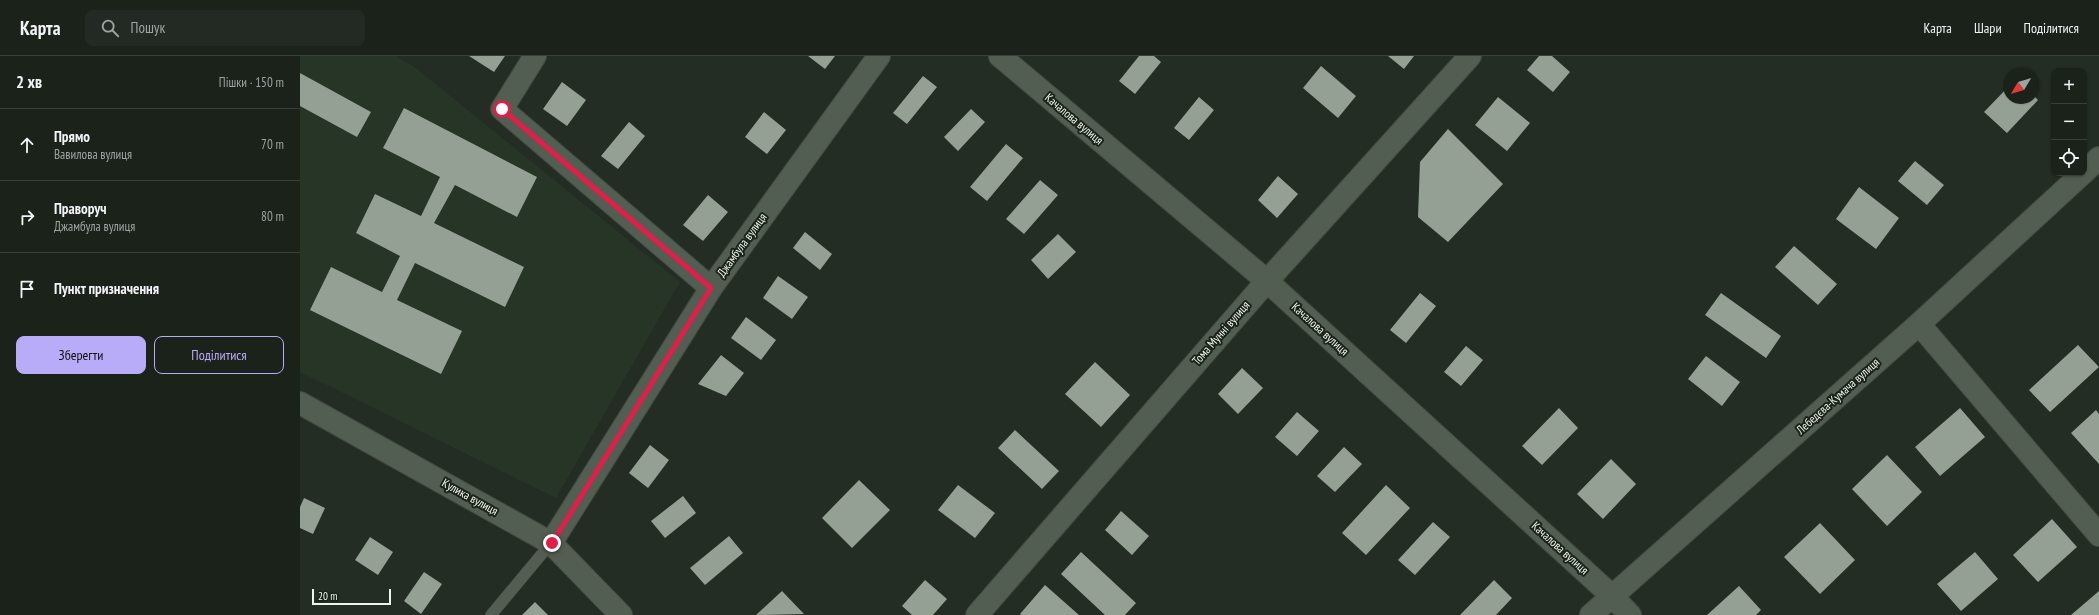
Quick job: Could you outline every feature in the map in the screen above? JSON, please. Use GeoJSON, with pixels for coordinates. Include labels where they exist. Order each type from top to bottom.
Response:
{"type":"FeatureCollection","features":[{"type":"Feature","properties":{"kind":"street"},"geometry":{"type":"LineString","coordinates":[[535,56],[502,109],[711,288]]}},
{"type":"Feature","properties":{"kind":"street","name":"Джамбула вулиця"},"geometry":{"type":"LineString","coordinates":[[552,543],[711,288],[879,56]]}},
{"type":"Feature","properties":{"kind":"street","name":"Качалова вулиця"},"geometry":{"type":"LineString","coordinates":[[1000,56],[1267,280],[1612,596],[1630,615]]}},
{"type":"Feature","properties":{"kind":"street","name":"Тома Мунні вулиця"},"geometry":{"type":"LineString","coordinates":[[977,615],[1267,280],[1470,56]]}},
{"type":"Feature","properties":{"kind":"street","name":"Лебедєва-Кумача вулиця"},"geometry":{"type":"LineString","coordinates":[[2087,168],[2099,158]]}},
{"type":"Feature","properties":{"kind":"street","name":"Лебедєва-Кумача вулиця"},"geometry":{"type":"LineString","coordinates":[[1591,615],[1919,324],[2079,176]]}},
{"type":"Feature","properties":{"kind":"street"},"geometry":{"type":"LineString","coordinates":[[1919,324],[2099,535]]}},
{"type":"Feature","properties":{"kind":"street","name":"Кулика вулиця"},"geometry":{"type":"LineString","coordinates":[[300,403],[552,543],[621,615]]}},
{"type":"Feature","properties":{"kind":"lane"},"geometry":{"type":"LineString","coordinates":[[491,615],[552,543]]}},
{"type":"Feature","properties":{"kind":"shaded area"},"geometry":{"type":"Polygon","coordinates":[[[300,56],[396,56],[416,68],[680,282],[556,498],[300,372],[300,56]]]}},
{"type":"Feature","properties":{"kind":"building"},"geometry":{"type":"Polygon","coordinates":[[[469,56],[505,56],[494,72],[469,56]]]}},
{"type":"Feature","properties":{"kind":"building"},"geometry":{"type":"Polygon","coordinates":[[[808,56],[835,56],[825,69],[808,56]]]}},
{"type":"Feature","properties":{"kind":"building"},"geometry":{"type":"Polygon","coordinates":[[[1139,56],[1154,56],[1161,62],[1135,94],[1119,81],[1139,56]]]}},
{"type":"Feature","properties":{"kind":"building"},"geometry":{"type":"Polygon","coordinates":[[[1388,56],[1414,56],[1404,69],[1388,56]]]}},
{"type":"Feature","properties":{"kind":"building"},"geometry":{"type":"Polygon","coordinates":[[[1539,56],[1552,56],[1570,72],[1553,92],[1527,70],[1539,56]]]}},
{"type":"Feature","properties":{"kind":"building"},"geometry":{"type":"Polygon","coordinates":[[[1321,66],[1356,96],[1338,118],[1303,88],[1321,66]]]}},
{"type":"Feature","properties":{"kind":"building"},"geometry":{"type":"Polygon","coordinates":[[[300,73],[371,112],[357,137],[300,106],[300,73]]]}},
{"type":"Feature","properties":{"kind":"building"},"geometry":{"type":"Polygon","coordinates":[[[923,76],[937,87],[907,124],[893,113],[923,76]]]}},
{"type":"Feature","properties":{"kind":"building"},"geometry":{"type":"Polygon","coordinates":[[[562,82],[586,100],[567,126],[543,109],[562,82]]]}},
{"type":"Feature","properties":{"kind":"building"},"geometry":{"type":"Polygon","coordinates":[[[2003,92],[2003,104],[2034,104],[2007,133],[1984,112],[2003,92]]]}},
{"type":"Feature","properties":{"kind":"building"},"geometry":{"type":"Polygon","coordinates":[[[1199,97],[1214,110],[1189,140],[1174,128],[1199,97]]]}},
{"type":"Feature","properties":{"kind":"building"},"geometry":{"type":"Polygon","coordinates":[[[1498,97],[1530,123],[1507,151],[1475,125],[1498,97]]]}},
{"type":"Feature","properties":{"kind":"building"},"geometry":{"type":"Polygon","coordinates":[[[404,108],[537,177],[517,217],[455,185],[434,223],[524,267],[505,307],[415,263],[397,300],[462,331],[441,374],[310,310],[331,267],[382,292],[400,256],[356,233],[375,194],[421,216],[440,177],[383,148],[404,108]]]}},
{"type":"Feature","properties":{"kind":"building"},"geometry":{"type":"Polygon","coordinates":[[[971,109],[985,122],[958,151],[944,137],[971,109]]]}},
{"type":"Feature","properties":{"kind":"building"},"geometry":{"type":"Polygon","coordinates":[[[764,112],[786,130],[767,154],[745,137],[764,112]]]}},
{"type":"Feature","properties":{"kind":"building"},"geometry":{"type":"Polygon","coordinates":[[[629,122],[645,136],[618,169],[601,156],[629,122]]]}},
{"type":"Feature","properties":{"kind":"building"},"geometry":{"type":"Polygon","coordinates":[[[1448,129],[1503,184],[1448,242],[1418,217],[1420,162],[1448,129]]]}},
{"type":"Feature","properties":{"kind":"building"},"geometry":{"type":"Polygon","coordinates":[[[1006,144],[1023,158],[987,201],[970,187],[1006,144]]]}},
{"type":"Feature","properties":{"kind":"building"},"geometry":{"type":"Polygon","coordinates":[[[1915,161],[1944,185],[1927,205],[1898,181],[1915,161]]]}},
{"type":"Feature","properties":{"kind":"building"},"geometry":{"type":"Polygon","coordinates":[[[1278,176],[1298,194],[1277,218],[1258,200],[1278,176]]]}},
{"type":"Feature","properties":{"kind":"building"},"geometry":{"type":"Polygon","coordinates":[[[1040,180],[1058,195],[1024,234],[1006,219],[1040,180]]]}},
{"type":"Feature","properties":{"kind":"building"},"geometry":{"type":"Polygon","coordinates":[[[1859,187],[1899,218],[1876,249],[1836,219],[1859,187]]]}},
{"type":"Feature","properties":{"kind":"building"},"geometry":{"type":"Polygon","coordinates":[[[708,195],[728,212],[703,241],[683,225],[708,195]]]}},
{"type":"Feature","properties":{"kind":"building"},"geometry":{"type":"Polygon","coordinates":[[[805,232],[832,254],[820,270],[793,248],[805,232]]]}},
{"type":"Feature","properties":{"kind":"building"},"geometry":{"type":"Polygon","coordinates":[[[1058,234],[1076,252],[1048,279],[1031,260],[1058,234]]]}},
{"type":"Feature","properties":{"kind":"building"},"geometry":{"type":"Polygon","coordinates":[[[1794,246],[1837,284],[1818,305],[1775,267],[1794,246]]]}},
{"type":"Feature","properties":{"kind":"building"},"geometry":{"type":"Polygon","coordinates":[[[778,276],[808,297],[792,319],[763,298],[778,276]]]}},
{"type":"Feature","properties":{"kind":"building"},"geometry":{"type":"Polygon","coordinates":[[[1420,293],[1436,306],[1406,343],[1390,330],[1420,293]]]}},
{"type":"Feature","properties":{"kind":"building"},"geometry":{"type":"Polygon","coordinates":[[[1721,293],[1781,336],[1766,358],[1705,315],[1721,293]]]}},
{"type":"Feature","properties":{"kind":"building"},"geometry":{"type":"Polygon","coordinates":[[[746,317],[776,340],[761,360],[731,338],[746,317]]]}},
{"type":"Feature","properties":{"kind":"building"},"geometry":{"type":"Polygon","coordinates":[[[2078,345],[2099,367],[2050,412],[2029,390],[2078,345]]]}},
{"type":"Feature","properties":{"kind":"building"},"geometry":{"type":"Polygon","coordinates":[[[1466,346],[1483,360],[1461,386],[1444,372],[1466,346]]]}},
{"type":"Feature","properties":{"kind":"building"},"geometry":{"type":"Polygon","coordinates":[[[721,355],[744,373],[726,396],[698,384],[721,355]]]}},
{"type":"Feature","properties":{"kind":"building"},"geometry":{"type":"Polygon","coordinates":[[[1706,356],[1740,382],[1722,406],[1688,379],[1706,356]]]}},
{"type":"Feature","properties":{"kind":"building"},"geometry":{"type":"Polygon","coordinates":[[[1095,362],[1130,395],[1101,427],[1065,394],[1095,362]]]}},
{"type":"Feature","properties":{"kind":"building"},"geometry":{"type":"Polygon","coordinates":[[[1242,368],[1263,388],[1238,414],[1218,394],[1242,368]]]}},
{"type":"Feature","properties":{"kind":"building"},"geometry":{"type":"Polygon","coordinates":[[[1559,408],[1578,428],[1542,465],[1522,446],[1559,408]]]}},
{"type":"Feature","properties":{"kind":"building"},"geometry":{"type":"Polygon","coordinates":[[[1960,408],[1985,437],[1940,476],[1915,447],[1960,408]]]}},
{"type":"Feature","properties":{"kind":"building"},"geometry":{"type":"Polygon","coordinates":[[[2096,410],[2099,414],[2099,464],[2071,433],[2096,410]]]}},
{"type":"Feature","properties":{"kind":"building"},"geometry":{"type":"Polygon","coordinates":[[[1297,412],[1319,431],[1297,456],[1275,437],[1297,412]]]}},
{"type":"Feature","properties":{"kind":"building"},"geometry":{"type":"Polygon","coordinates":[[[1015,430],[1059,471],[1042,489],[998,448],[1015,430]]]}},
{"type":"Feature","properties":{"kind":"building"},"geometry":{"type":"Polygon","coordinates":[[[650,445],[669,460],[648,488],[629,473],[650,445]]]}},
{"type":"Feature","properties":{"kind":"building"},"geometry":{"type":"Polygon","coordinates":[[[1344,447],[1362,464],[1335,492],[1317,476],[1344,447]]]}},
{"type":"Feature","properties":{"kind":"building"},"geometry":{"type":"Polygon","coordinates":[[[1887,455],[1922,492],[1887,526],[1852,489],[1887,455]]]}},
{"type":"Feature","properties":{"kind":"building"},"geometry":{"type":"Polygon","coordinates":[[[1611,459],[1636,484],[1603,519],[1577,494],[1611,459]]]}},
{"type":"Feature","properties":{"kind":"building"},"geometry":{"type":"Polygon","coordinates":[[[859,480],[890,510],[852,548],[822,518],[859,480]]]}},
{"type":"Feature","properties":{"kind":"building"},"geometry":{"type":"Polygon","coordinates":[[[958,485],[995,513],[975,538],[938,510],[958,485]]]}},
{"type":"Feature","properties":{"kind":"building"},"geometry":{"type":"Polygon","coordinates":[[[1386,485],[1410,508],[1366,555],[1342,533],[1386,485]]]}},
{"type":"Feature","properties":{"kind":"building"},"geometry":{"type":"Polygon","coordinates":[[[683,496],[696,513],[665,538],[651,521],[683,496]]]}},
{"type":"Feature","properties":{"kind":"building"},"geometry":{"type":"Polygon","coordinates":[[[304,498],[325,508],[313,534],[300,528],[300,507],[304,498]]]}},
{"type":"Feature","properties":{"kind":"building"},"geometry":{"type":"Polygon","coordinates":[[[1121,511],[1149,536],[1132,555],[1105,530],[1121,511]]]}},
{"type":"Feature","properties":{"kind":"building"},"geometry":{"type":"Polygon","coordinates":[[[2052,519],[2077,547],[2038,582],[2013,555],[2052,519]]]}},
{"type":"Feature","properties":{"kind":"building"},"geometry":{"type":"Polygon","coordinates":[[[1433,522],[1450,537],[1415,575],[1398,560],[1433,522]]]}},
{"type":"Feature","properties":{"kind":"building"},"geometry":{"type":"Polygon","coordinates":[[[1820,523],[1855,560],[1820,594],[1784,557],[1820,523]]]}},
{"type":"Feature","properties":{"kind":"building"},"geometry":{"type":"Polygon","coordinates":[[[729,536],[743,553],[705,585],[690,568],[729,536]]]}},
{"type":"Feature","properties":{"kind":"building"},"geometry":{"type":"Polygon","coordinates":[[[370,537],[393,552],[378,575],[355,560],[370,537]]]}},
{"type":"Feature","properties":{"kind":"building"},"geometry":{"type":"Polygon","coordinates":[[[1081,552],[1136,603],[1125,615],[1105,615],[1061,574],[1081,552]]]}},
{"type":"Feature","properties":{"kind":"building"},"geometry":{"type":"Polygon","coordinates":[[[1975,552],[1998,579],[1961,611],[1937,584],[1975,552]]]}},
{"type":"Feature","properties":{"kind":"building"},"geometry":{"type":"Polygon","coordinates":[[[424,572],[442,584],[421,614],[404,601],[424,572]]]}},
{"type":"Feature","properties":{"kind":"building"},"geometry":{"type":"Polygon","coordinates":[[[925,580],[947,599],[933,615],[912,615],[902,606],[925,580]]]}},
{"type":"Feature","properties":{"kind":"building"},"geometry":{"type":"Polygon","coordinates":[[[1494,580],[1512,598],[1496,615],[1460,615],[1494,580]]]}},
{"type":"Feature","properties":{"kind":"building"},"geometry":{"type":"Polygon","coordinates":[[[1045,585],[1079,615],[1021,615],[1020,614],[1045,585]]]}},
{"type":"Feature","properties":{"kind":"building"},"geometry":{"type":"Polygon","coordinates":[[[1739,586],[1761,610],[1756,615],[1707,615],[1739,586]]]}},
{"type":"Feature","properties":{"kind":"building"},"geometry":{"type":"Polygon","coordinates":[[[782,591],[804,614],[756,615],[782,591]]]}},
{"type":"Feature","properties":{"kind":"building"},"geometry":{"type":"Polygon","coordinates":[[[2099,591],[2099,615],[2071,615],[2099,591]]]}},
{"type":"Feature","properties":{"kind":"building"},"geometry":{"type":"Polygon","coordinates":[[[535,602],[548,615],[522,615],[535,602]]]}},
{"type":"Feature","properties":{"kind":"route"},"geometry":{"type":"LineString","coordinates":[[502,109],[711,288],[552,543]]}}]}
